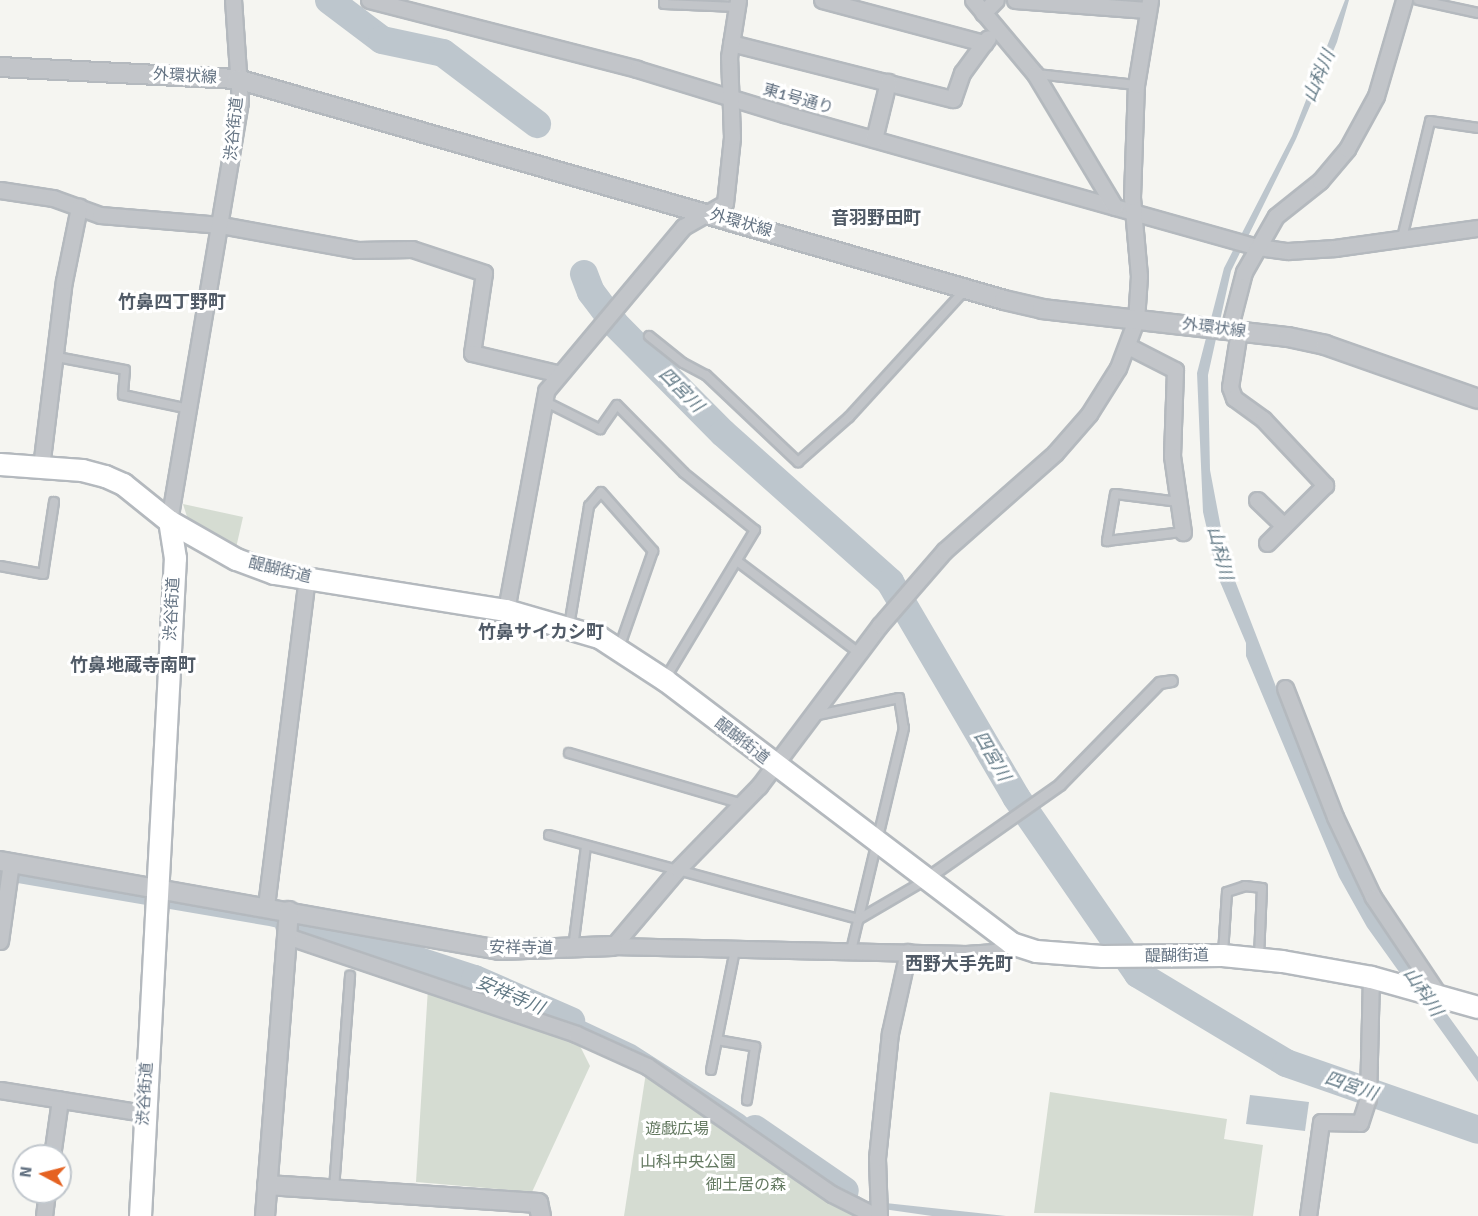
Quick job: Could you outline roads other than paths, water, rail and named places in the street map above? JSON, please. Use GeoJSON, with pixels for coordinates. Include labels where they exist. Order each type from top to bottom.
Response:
{"type":"FeatureCollection","features":[{"type":"Feature","properties":{"kind":"main road","name":"醍醐街道"},"geometry":{"type":"LineString","coordinates":[[0,464],[41,467],[105,477],[123,484],[170,521],[236,559],[274,573],[506,610],[569,626],[599,637],[664,680],[775,767],[875,840],[924,881],[1011,943],[1036,951],[1101,956],[1222,955],[1259,958],[1381,980],[1478,1007]]}},
{"type":"Feature","properties":{"kind":"main road","name":"渋谷街道"},"geometry":{"type":"LineString","coordinates":[[140,1216],[174,558],[170,521]]}},
{"type":"Feature","properties":{"kind":"street","name":"渋谷街道"},"geometry":{"type":"LineString","coordinates":[[170,521],[240,102],[232,0]]}},
{"type":"Feature","properties":{"kind":"street","name":"東1号通り"},"geometry":{"type":"LineString","coordinates":[[369,0],[637,69],[731,98],[1255,247],[1288,251],[1478,228]]}},
{"type":"Feature","properties":{"kind":"street"},"geometry":{"type":"LineString","coordinates":[[822,0],[984,43]]}},
{"type":"Feature","properties":{"kind":"street"},"geometry":{"type":"LineString","coordinates":[[973,0],[1035,74],[1115,207]]}},
{"type":"Feature","properties":{"kind":"street"},"geometry":{"type":"LineString","coordinates":[[983,13],[996,0]]}},
{"type":"Feature","properties":{"kind":"street"},"geometry":{"type":"LineString","coordinates":[[613,946],[678,869],[775,767],[859,653],[944,551],[1055,453],[1089,414],[1128,346],[1136,320],[1139,276],[1134,212],[1136,85],[1149,5],[1015,0]]}},
{"type":"Feature","properties":{"kind":"street"},"geometry":{"type":"LineString","coordinates":[[1267,543],[1325,485],[1263,419],[1234,398],[1230,387],[1230,330],[1244,272],[1255,247],[1276,216],[1320,181],[1347,149],[1376,96],[1404,0]]}},
{"type":"Feature","properties":{"kind":"street"},"geometry":{"type":"LineString","coordinates":[[506,610],[542,400],[607,315],[683,227],[725,203],[731,98],[731,43],[738,4]]}},
{"type":"Feature","properties":{"kind":"street"},"geometry":{"type":"LineString","coordinates":[[731,43],[952,99],[962,73],[995,27]]}},
{"type":"Feature","properties":{"kind":"street","name":"外環状線"},"geometry":{"type":"LineString","coordinates":[[0,67],[237,79],[1042,309],[1230,330],[1343,350],[1478,399]]}},
{"type":"Feature","properties":{"kind":"street"},"geometry":{"type":"LineString","coordinates":[[874,139],[888,82]]}},
{"type":"Feature","properties":{"kind":"street"},"geometry":{"type":"LineString","coordinates":[[0,190],[53,198],[120,218],[220,225],[357,250],[412,249],[484,273],[472,353],[560,374]]}},
{"type":"Feature","properties":{"kind":"street"},"geometry":{"type":"LineString","coordinates":[[41,467],[57,357],[64,280],[79,207]]}},
{"type":"Feature","properties":{"kind":"street"},"geometry":{"type":"LineString","coordinates":[[1128,346],[1175,370],[1172,456],[1183,532]]}},
{"type":"Feature","properties":{"kind":"street"},"geometry":{"type":"LineString","coordinates":[[1257,500],[1284,526]]}},
{"type":"Feature","properties":{"kind":"street"},"geometry":{"type":"LineString","coordinates":[[266,906],[307,578]]}},
{"type":"Feature","properties":{"kind":"street"},"geometry":{"type":"LineString","coordinates":[[924,881],[1060,785],[1160,683],[1172,681]]}},
{"type":"Feature","properties":{"kind":"street"},"geometry":{"type":"LineString","coordinates":[[1285,688],[1335,817],[1373,897],[1435,995]]}},
{"type":"Feature","properties":{"kind":"street"},"geometry":{"type":"LineString","coordinates":[[0,942],[7,886],[5,862]]}},
{"type":"Feature","properties":{"kind":"street","name":"安祥寺道"},"geometry":{"type":"LineString","coordinates":[[5,862],[158,898],[266,906],[499,950],[613,946],[976,954],[995,952],[1011,943]]}},
{"type":"Feature","properties":{"kind":"street"},"geometry":{"type":"LineString","coordinates":[[265,1216],[290,911]]}},
{"type":"Feature","properties":{"kind":"street"},"geometry":{"type":"LineString","coordinates":[[287,936],[576,1034],[647,1066],[832,1194],[878,1216],[877,1188],[890,1033],[908,952]]}},
{"type":"Feature","properties":{"kind":"street"},"geometry":{"type":"LineString","coordinates":[[1308,1216],[1321,1122],[1360,1123],[1369,1092],[1381,980]]}},
{"type":"Feature","properties":{"kind":"street"},"geometry":{"type":"LineString","coordinates":[[0,1090],[144,1113]]}},
{"type":"Feature","properties":{"kind":"street"},"geometry":{"type":"LineString","coordinates":[[54,1144],[60,1100]]}},
{"type":"Feature","properties":{"kind":"street"},"geometry":{"type":"LineString","coordinates":[[267,1185],[538,1203],[541,1216]]}},
{"type":"Feature","properties":{"kind":"lane"},"geometry":{"type":"LineString","coordinates":[[664,0],[664,4],[738,4]]}},
{"type":"Feature","properties":{"kind":"lane"},"geometry":{"type":"LineString","coordinates":[[1418,0],[1478,14]]}},
{"type":"Feature","properties":{"kind":"lane"},"geometry":{"type":"LineString","coordinates":[[1035,74],[1136,85]]}},
{"type":"Feature","properties":{"kind":"lane"},"geometry":{"type":"LineString","coordinates":[[1402,239],[1430,121],[1478,128]]}},
{"type":"Feature","properties":{"kind":"lane"},"geometry":{"type":"LineString","coordinates":[[649,336],[683,363],[706,375],[798,462],[849,417],[966,288]]}},
{"type":"Feature","properties":{"kind":"lane"},"geometry":{"type":"LineString","coordinates":[[57,357],[125,370],[123,395],[189,409]]}},
{"type":"Feature","properties":{"kind":"lane"},"geometry":{"type":"LineString","coordinates":[[542,400],[600,429],[617,405],[684,473],[755,530],[664,680]]}},
{"type":"Feature","properties":{"kind":"lane"},"geometry":{"type":"LineString","coordinates":[[569,626],[589,506],[601,492],[653,550],[619,649]]}},
{"type":"Feature","properties":{"kind":"lane"},"geometry":{"type":"LineString","coordinates":[[1179,502],[1115,494],[1107,541],[1183,532]]}},
{"type":"Feature","properties":{"kind":"lane"},"geometry":{"type":"LineString","coordinates":[[0,566],[43,574],[54,502]]}},
{"type":"Feature","properties":{"kind":"lane"},"geometry":{"type":"LineString","coordinates":[[737,561],[859,653]]}},
{"type":"Feature","properties":{"kind":"lane"},"geometry":{"type":"LineString","coordinates":[[813,716],[899,698],[904,728],[875,840],[851,951]]}},
{"type":"Feature","properties":{"kind":"lane"},"geometry":{"type":"LineString","coordinates":[[569,753],[742,804]]}},
{"type":"Feature","properties":{"kind":"lane"},"geometry":{"type":"LineString","coordinates":[[549,835],[859,919],[924,881]]}},
{"type":"Feature","properties":{"kind":"lane"},"geometry":{"type":"LineString","coordinates":[[573,948],[586,846]]}},
{"type":"Feature","properties":{"kind":"lane"},"geometry":{"type":"LineString","coordinates":[[1222,955],[1227,892],[1245,886],[1262,888],[1259,958]]}},
{"type":"Feature","properties":{"kind":"lane"},"geometry":{"type":"LineString","coordinates":[[711,1070],[735,950]]}},
{"type":"Feature","properties":{"kind":"lane"},"geometry":{"type":"LineString","coordinates":[[334,1189],[350,976]]}},
{"type":"Feature","properties":{"kind":"lane"},"geometry":{"type":"LineString","coordinates":[[717,1040],[755,1047],[747,1100]]}},
{"type":"Feature","properties":{"kind":"water","name":"山科川"},"geometry":{"type":"Polygon","coordinates":[[[1345,0],[1349,0],[1337,42],[1296,139],[1231,271],[1208,375],[1210,470],[1227,560],[1326,816],[1363,898],[1478,1057],[1478,1082],[1367,927],[1339,877],[1246,656],[1246,643],[1218,577],[1203,512],[1197,373],[1224,268],[1292,136],[1345,0]]]}},
{"type":"Feature","properties":{"kind":"water"},"geometry":{"type":"Polygon","coordinates":[[[0,872],[317,927],[584,1021],[635,1045],[744,1115],[796,1159],[867,1201],[1006,1216],[932,1216],[869,1207],[826,1187],[624,1048],[520,1005],[335,941],[269,926],[0,880],[0,872]]]}},
{"type":"Feature","properties":{"kind":"water"},"geometry":{"type":"Polygon","coordinates":[[[1250,1095],[1309,1102],[1305,1131],[1246,1124],[1250,1095]]]}},
{"type":"Feature","properties":{"kind":"waterway","name":"四宮川"},"geometry":{"type":"LineString","coordinates":[[329,0],[382,40],[443,53],[537,124]]}},
{"type":"Feature","properties":{"kind":"waterway","name":"四宮川"},"geometry":{"type":"LineString","coordinates":[[584,274],[591,292],[614,323],[723,433],[890,582],[1016,797],[1138,974],[1286,1063],[1478,1130]]}},
{"type":"Feature","properties":{"kind":"waterway","name":"安祥寺川"},"geometry":{"type":"LineString","coordinates":[[289,925],[330,932],[475,979],[571,1021]]}},
{"type":"Feature","properties":{"kind":"waterway","name":"安祥寺川"},"geometry":{"type":"LineString","coordinates":[[755,1129],[845,1191]]}},
{"type":"Feature","properties":{"kind":"district","name":"音羽野田町"},"geometry":{"type":"Point","coordinates":[876,218]}},
{"type":"Feature","properties":{"kind":"district","name":"竹鼻四丁野町"},"geometry":{"type":"Point","coordinates":[172,302]}},
{"type":"Feature","properties":{"kind":"district","name":"竹鼻サイカシ町"},"geometry":{"type":"Point","coordinates":[541,632]}},
{"type":"Feature","properties":{"kind":"district","name":"竹鼻地蔵寺南町"},"geometry":{"type":"Point","coordinates":[133,665]}},
{"type":"Feature","properties":{"kind":"district","name":"西野大手先町"},"geometry":{"type":"Point","coordinates":[959,964]}},
{"type":"Feature","properties":{"kind":"park label","name":"遊戯広場"},"geometry":{"type":"Point","coordinates":[677,1129]}},
{"type":"Feature","properties":{"kind":"park label","name":"山科中央公園"},"geometry":{"type":"Point","coordinates":[688,1162]}},
{"type":"Feature","properties":{"kind":"park label","name":"御土居の森"},"geometry":{"type":"Point","coordinates":[746,1185]}}]}
